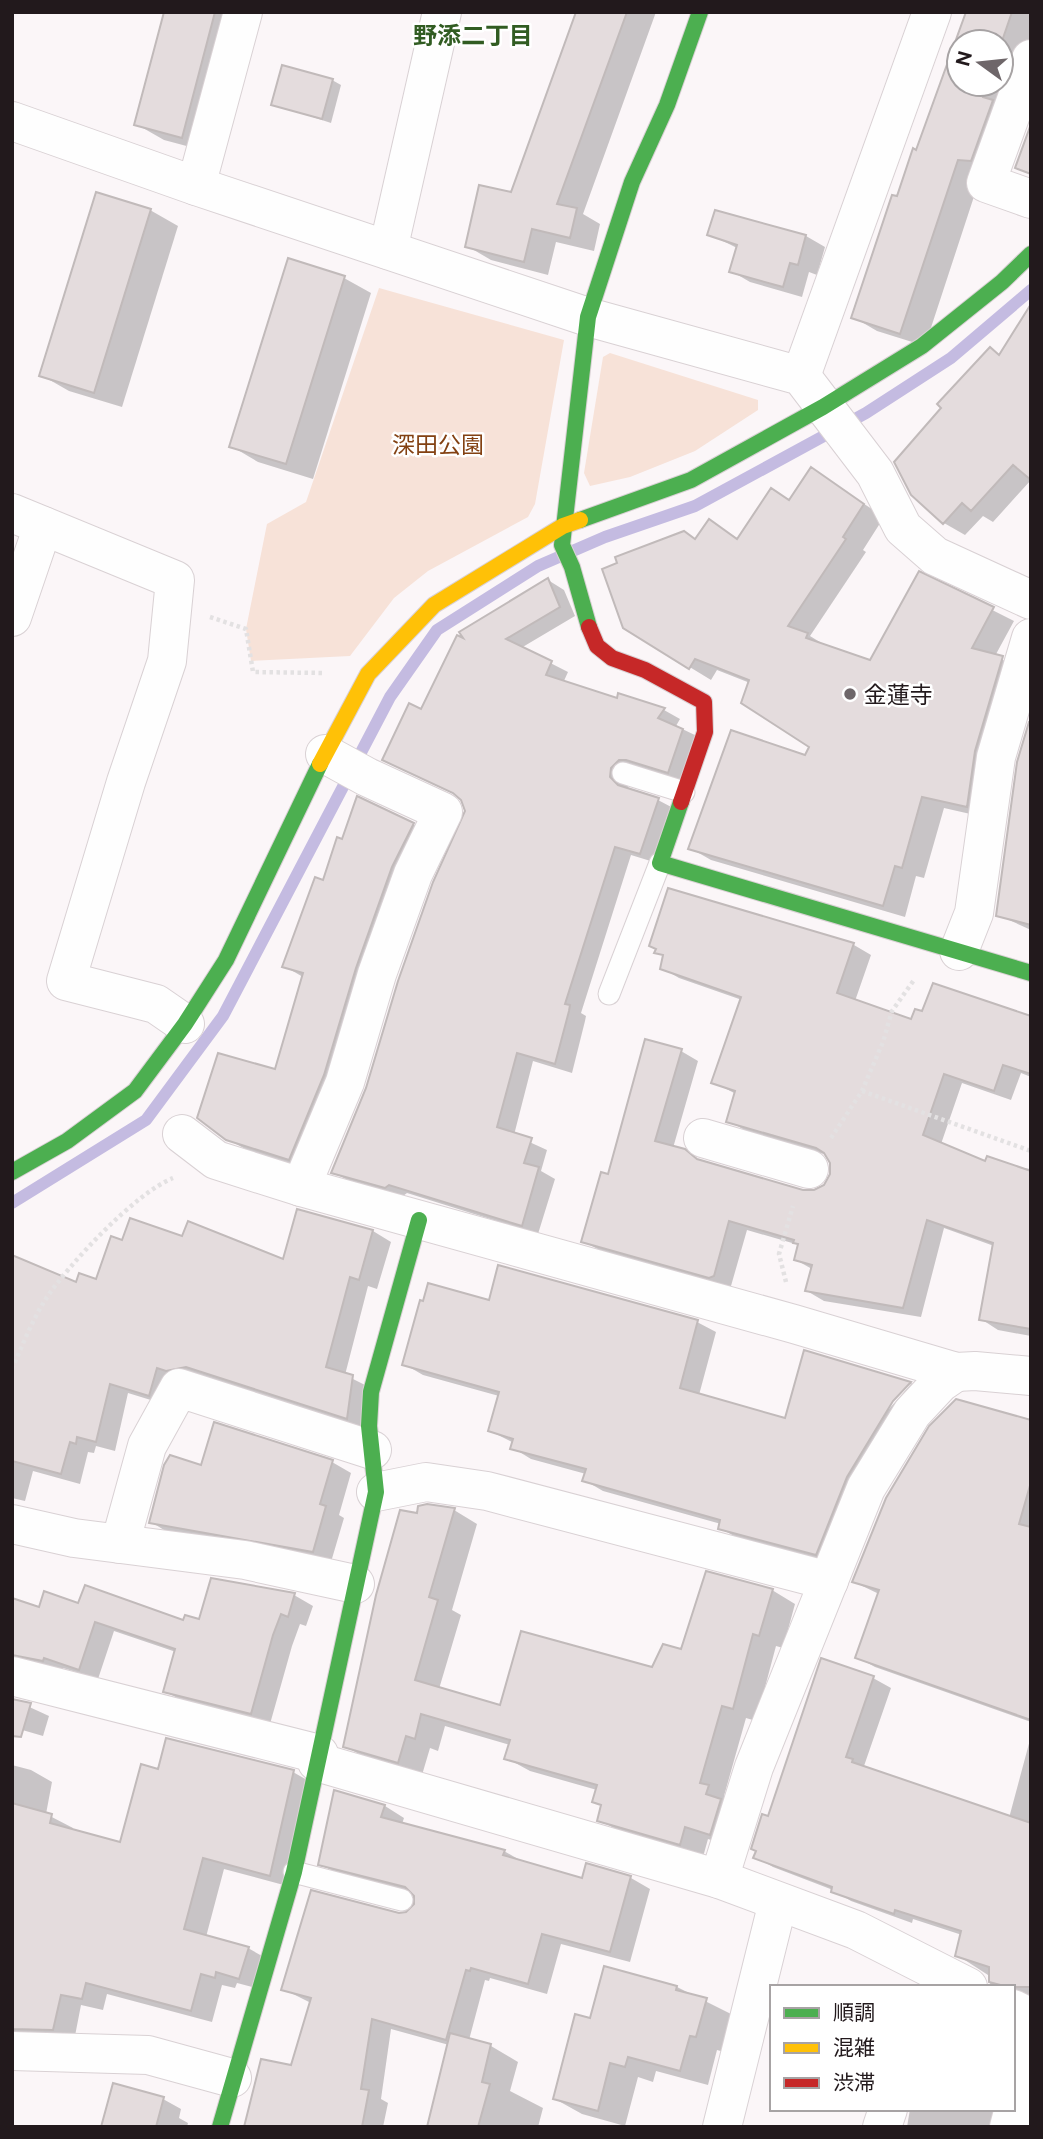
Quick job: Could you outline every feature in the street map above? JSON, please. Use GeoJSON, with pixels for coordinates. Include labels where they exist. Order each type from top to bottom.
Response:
{"type":"FeatureCollection","features":[{"type":"Feature","properties":{"kind":"street"},"geometry":{"type":"LineString","coordinates":[[196,186],[243,12]]}},
{"type":"Feature","properties":{"kind":"street"},"geometry":{"type":"LineString","coordinates":[[388,250],[442,12]]}},
{"type":"Feature","properties":{"kind":"street"},"geometry":{"type":"LineString","coordinates":[[700,12],[667,105],[632,182],[588,317],[562,545],[572,567],[586,621],[597,646],[612,658],[645,670],[704,702],[705,732],[660,863],[1031,973]]}},
{"type":"Feature","properties":{"kind":"street"},"geometry":{"type":"LineString","coordinates":[[802,376],[932,12]]}},
{"type":"Feature","properties":{"kind":"street"},"geometry":{"type":"LineString","coordinates":[[1031,59],[986,183],[1031,199]]}},
{"type":"Feature","properties":{"kind":"street"},"geometry":{"type":"LineString","coordinates":[[12,121],[196,186],[588,317],[802,376],[875,473],[903,528],[936,556],[1031,600]]}},
{"type":"Feature","properties":{"kind":"street"},"geometry":{"type":"LineString","coordinates":[[12,1172],[67,1141],[135,1091],[185,1024],[226,960],[325,754],[368,674],[434,605],[563,526],[691,480],[835,423],[922,346],[1002,282],[1031,254]]}},
{"type":"Feature","properties":{"kind":"street"},"geometry":{"type":"LineString","coordinates":[[12,617],[28,519],[175,580],[167,661],[126,782],[66,981],[156,1004],[185,1024]]}},
{"type":"Feature","properties":{"kind":"street"},"geometry":{"type":"LineString","coordinates":[[949,948],[974,913],[996,757],[1031,638]]}},
{"type":"Feature","properties":{"kind":"street"},"geometry":{"type":"LineString","coordinates":[[301,1187],[345,1082],[377,974],[413,874],[443,812],[366,777],[325,754]]}},
{"type":"Feature","properties":{"kind":"street"},"geometry":{"type":"LineString","coordinates":[[182,1134],[216,1160],[301,1187],[780,1320],[956,1372],[1031,1376]]}},
{"type":"Feature","properties":{"kind":"street"},"geometry":{"type":"LineString","coordinates":[[703,1138],[809,1169]]}},
{"type":"Feature","properties":{"kind":"street"},"geometry":{"type":"LineString","coordinates":[[220,2127],[232,2078],[294,1872],[376,1492],[369,1426],[372,1392],[419,1220]]}},
{"type":"Feature","properties":{"kind":"street"},"geometry":{"type":"LineString","coordinates":[[719,1879],[754,1767],[866,1488],[912,1413],[940,1383],[956,1372]]}},
{"type":"Feature","properties":{"kind":"street"},"geometry":{"type":"LineString","coordinates":[[120,1544],[147,1446],[179,1388],[372,1450]]}},
{"type":"Feature","properties":{"kind":"street"},"geometry":{"type":"LineString","coordinates":[[376,1492],[426,1482],[487,1491],[829,1581]]}},
{"type":"Feature","properties":{"kind":"street"},"geometry":{"type":"LineString","coordinates":[[12,1524],[120,1544],[245,1560],[355,1584]]}},
{"type":"Feature","properties":{"kind":"street"},"geometry":{"type":"LineString","coordinates":[[12,1676],[318,1758],[719,1879],[856,1930],[944,1981]]}},
{"type":"Feature","properties":{"kind":"street"},"geometry":{"type":"LineString","coordinates":[[722,2127],[778,1902]]}},
{"type":"Feature","properties":{"kind":"street"},"geometry":{"type":"LineString","coordinates":[[1015,2010],[1031,2018]]}},
{"type":"Feature","properties":{"kind":"street"},"geometry":{"type":"LineString","coordinates":[[1015,2104],[1031,2043]]}},
{"type":"Feature","properties":{"kind":"street"},"geometry":{"type":"LineString","coordinates":[[12,2051],[148,2055],[232,2078]]}},
{"type":"Feature","properties":{"kind":"lane"},"geometry":{"type":"LineString","coordinates":[[623,773],[684,792]]}},
{"type":"Feature","properties":{"kind":"lane"},"geometry":{"type":"LineString","coordinates":[[609,993],[660,863]]}},
{"type":"Feature","properties":{"kind":"lane"},"geometry":{"type":"LineString","coordinates":[[294,1872],[402,1900]]}},
{"type":"Feature","properties":{"kind":"path"},"geometry":{"type":"LineString","coordinates":[[173,605],[246,629],[253,672],[368,674]]}},
{"type":"Feature","properties":{"kind":"path"},"geometry":{"type":"LineString","coordinates":[[949,948],[892,1011],[883,1042],[862,1091],[1031,1151]]}},
{"type":"Feature","properties":{"kind":"path"},"geometry":{"type":"LineString","coordinates":[[12,1369],[45,1301],[76,1262],[126,1212],[166,1181],[216,1160]]}},
{"type":"Feature","properties":{"kind":"green space","name":"深田公園"},"geometry":{"type":"Polygon","coordinates":[[[379,288],[564,340],[535,504],[528,517],[428,571],[394,598],[350,656],[251,661],[246,629],[267,524],[306,502],[379,288]]]}},
{"type":"Feature","properties":{"kind":"green space"},"geometry":{"type":"Polygon","coordinates":[[[610,353],[758,400],[758,410],[695,451],[630,477],[590,486],[584,473],[603,357],[610,353]]]}},
{"type":"Feature","properties":{"kind":"building"},"geometry":{"type":"Polygon","coordinates":[[[164,12],[215,12],[182,138],[134,125],[164,12]]]}},
{"type":"Feature","properties":{"kind":"building"},"geometry":{"type":"Polygon","coordinates":[[[576,12],[627,12],[557,204],[577,208],[570,238],[532,229],[524,262],[465,247],[479,185],[511,192],[576,12]]]}},
{"type":"Feature","properties":{"kind":"building"},"geometry":{"type":"Polygon","coordinates":[[[966,12],[1012,12],[1006,28],[960,28],[966,12]]]}},
{"type":"Feature","properties":{"kind":"building"},"geometry":{"type":"Polygon","coordinates":[[[282,65],[333,79],[322,119],[271,105],[282,65]]]}},
{"type":"Feature","properties":{"kind":"building"},"geometry":{"type":"Polygon","coordinates":[[[945,70],[945,98],[993,100],[971,161],[958,160],[900,334],[851,318],[892,195],[897,196],[913,148],[916,150],[945,70]]]}},
{"type":"Feature","properties":{"kind":"building"},"geometry":{"type":"Polygon","coordinates":[[[1031,124],[1031,174],[1015,168],[1031,124]]]}},
{"type":"Feature","properties":{"kind":"building"},"geometry":{"type":"Polygon","coordinates":[[[96,192],[151,209],[94,393],[39,376],[96,192]]]}},
{"type":"Feature","properties":{"kind":"building"},"geometry":{"type":"Polygon","coordinates":[[[715,210],[806,235],[798,265],[790,263],[783,287],[729,272],[737,245],[707,235],[715,210]]]}},
{"type":"Feature","properties":{"kind":"building"},"geometry":{"type":"Polygon","coordinates":[[[288,258],[345,276],[286,464],[229,447],[288,258]]]}},
{"type":"Feature","properties":{"kind":"building"},"geometry":{"type":"Polygon","coordinates":[[[1031,304],[1031,480],[1013,465],[971,511],[962,503],[943,524],[911,495],[894,462],[941,408],[937,404],[990,347],[999,355],[1031,304]]]}},
{"type":"Feature","properties":{"kind":"building"},"geometry":{"type":"Polygon","coordinates":[[[811,467],[864,504],[843,537],[846,539],[788,626],[808,633],[806,638],[870,660],[919,571],[994,607],[972,648],[1003,656],[975,751],[967,807],[922,797],[902,868],[895,866],[883,906],[688,849],[731,730],[805,755],[809,747],[741,703],[749,680],[695,659],[689,669],[623,628],[602,569],[617,563],[615,557],[684,531],[695,539],[709,519],[737,539],[771,488],[789,500],[811,467]]]}},
{"type":"Feature","properties":{"kind":"building"},"geometry":{"type":"Polygon","coordinates":[[[548,578],[560,607],[506,639],[552,661],[546,675],[617,698],[618,693],[665,708],[658,718],[683,729],[668,773],[626,760],[619,760],[611,768],[610,777],[618,785],[659,798],[640,854],[615,847],[565,1004],[570,1005],[555,1064],[517,1053],[497,1127],[532,1138],[524,1163],[539,1167],[522,1226],[389,1185],[385,1188],[331,1173],[366,1088],[398,981],[433,882],[465,811],[461,800],[453,793],[382,760],[409,703],[421,709],[457,635],[463,638],[459,632],[548,578]]]}},
{"type":"Feature","properties":{"kind":"building"},"geometry":{"type":"Polygon","coordinates":[[[1029,722],[1031,925],[996,916],[1017,762],[1029,722]]]}},
{"type":"Feature","properties":{"kind":"building"},"geometry":{"type":"Polygon","coordinates":[[[357,796],[414,823],[392,867],[356,968],[324,1075],[289,1160],[226,1140],[197,1118],[218,1053],[275,1069],[303,973],[282,967],[315,877],[323,880],[337,837],[342,839],[357,796]]]}},
{"type":"Feature","properties":{"kind":"building"},"geometry":{"type":"Polygon","coordinates":[[[668,888],[854,943],[837,993],[911,1019],[915,1009],[922,1011],[933,983],[1031,1016],[1031,1074],[1003,1065],[994,1091],[944,1074],[923,1135],[985,1161],[987,1156],[1031,1171],[1031,1329],[979,1320],[993,1243],[927,1220],[903,1308],[805,1291],[812,1265],[794,1260],[798,1244],[793,1243],[794,1240],[729,1221],[714,1276],[709,1278],[581,1242],[601,1172],[608,1174],[645,1039],[682,1049],[655,1141],[685,1149],[697,1159],[803,1190],[814,1190],[824,1185],[830,1174],[830,1163],[824,1153],[816,1148],[726,1122],[735,1091],[711,1083],[741,997],[660,969],[663,955],[654,953],[656,949],[649,946],[668,888]]]}},
{"type":"Feature","properties":{"kind":"building"},"geometry":{"type":"Polygon","coordinates":[[[297,1209],[373,1230],[359,1280],[350,1277],[326,1367],[353,1375],[347,1419],[186,1367],[166,1371],[157,1368],[149,1396],[110,1384],[96,1442],[77,1437],[76,1444],[70,1442],[61,1474],[12,1461],[12,1255],[76,1282],[79,1273],[96,1279],[111,1236],[122,1240],[130,1218],[182,1236],[188,1221],[283,1259],[297,1209]]]}},
{"type":"Feature","properties":{"kind":"building"},"geometry":{"type":"Polygon","coordinates":[[[498,1265],[698,1320],[680,1388],[785,1418],[804,1350],[911,1382],[893,1401],[847,1477],[816,1555],[718,1529],[720,1520],[582,1481],[586,1469],[510,1449],[513,1439],[488,1431],[499,1392],[402,1365],[420,1300],[423,1301],[428,1283],[489,1300],[498,1265]]]}},
{"type":"Feature","properties":{"kind":"building"},"geometry":{"type":"Polygon","coordinates":[[[956,1399],[1031,1420],[1031,1482],[1019,1524],[1031,1527],[1031,1720],[855,1658],[879,1590],[852,1582],[886,1498],[929,1426],[956,1399]]]}},
{"type":"Feature","properties":{"kind":"building"},"geometry":{"type":"Polygon","coordinates":[[[214,1422],[333,1460],[320,1504],[326,1506],[313,1552],[149,1523],[164,1465],[170,1455],[201,1465],[214,1422]]]}},
{"type":"Feature","properties":{"kind":"building"},"geometry":{"type":"Polygon","coordinates":[[[427,1504],[455,1508],[429,1597],[438,1600],[415,1680],[500,1705],[521,1631],[652,1667],[663,1644],[681,1649],[706,1571],[773,1589],[759,1636],[753,1634],[733,1709],[722,1706],[700,1783],[709,1785],[706,1794],[721,1799],[710,1835],[685,1827],[680,1845],[597,1821],[601,1805],[592,1802],[597,1785],[504,1759],[510,1740],[421,1714],[415,1739],[406,1736],[398,1763],[343,1747],[376,1595],[400,1510],[417,1513],[418,1506],[427,1504]]]}},
{"type":"Feature","properties":{"kind":"building"},"geometry":{"type":"Polygon","coordinates":[[[211,1578],[295,1593],[288,1617],[281,1614],[273,1635],[251,1714],[163,1692],[175,1649],[95,1622],[79,1670],[44,1658],[43,1661],[12,1655],[12,1598],[39,1607],[44,1591],[78,1603],[85,1585],[183,1620],[185,1615],[199,1619],[211,1578]]]}},
{"type":"Feature","properties":{"kind":"building"},"geometry":{"type":"Polygon","coordinates":[[[821,1658],[874,1676],[846,1757],[853,1759],[852,1762],[1031,1823],[1031,1987],[989,1982],[989,1967],[955,1956],[961,1931],[895,1910],[894,1914],[831,1892],[832,1887],[753,1858],[756,1851],[751,1849],[762,1814],[768,1816],[821,1658]]]}},
{"type":"Feature","properties":{"kind":"building"},"geometry":{"type":"Polygon","coordinates":[[[12,1699],[31,1703],[21,1737],[12,1736],[12,1699]]]}},
{"type":"Feature","properties":{"kind":"building"},"geometry":{"type":"Polygon","coordinates":[[[166,1738],[294,1770],[270,1876],[203,1858],[184,1929],[249,1947],[239,1979],[216,1972],[215,1978],[201,1974],[191,2011],[86,1983],[82,1999],[61,1995],[53,2030],[12,2029],[12,1803],[52,1814],[50,1823],[120,1842],[141,1764],[158,1769],[166,1738]]]}},
{"type":"Feature","properties":{"kind":"building"},"geometry":{"type":"Polygon","coordinates":[[[334,1790],[385,1805],[381,1817],[505,1850],[503,1855],[582,1878],[586,1863],[631,1876],[610,1952],[542,1934],[528,1984],[471,1968],[470,1971],[466,1970],[446,2040],[372,2019],[361,2089],[369,2090],[362,2127],[244,2127],[261,2059],[291,2065],[311,1998],[281,1990],[311,1890],[399,1913],[406,1912],[414,1904],[414,1896],[405,1887],[318,1865],[334,1790]]]}},
{"type":"Feature","properties":{"kind":"building"},"geometry":{"type":"Polygon","coordinates":[[[604,1966],[677,1986],[676,1990],[707,1998],[696,2037],[690,2036],[680,2071],[628,2057],[625,2067],[610,2063],[598,2111],[553,2099],[575,2014],[590,2018],[604,1966]]]}},
{"type":"Feature","properties":{"kind":"building"},"geometry":{"type":"Polygon","coordinates":[[[450,2033],[491,2044],[482,2082],[490,2084],[478,2127],[427,2127],[450,2033]]]}},
{"type":"Feature","properties":{"kind":"building"},"geometry":{"type":"Polygon","coordinates":[[[113,2083],[164,2097],[156,2127],[101,2127],[113,2083]]]}},
{"type":"Feature","properties":{"kind":"waterway"},"geometry":{"type":"LineString","coordinates":[[12,1203],[146,1120],[223,1016],[390,697],[437,630],[538,566],[605,537],[695,506],[866,413],[951,358],[1031,290]]}},
{"type":"Feature","properties":{"kind":"traffic: fast"},"geometry":{"type":"LineString","coordinates":[[589,627],[572,567],[562,545],[588,317],[632,182],[667,105],[700,12]]}},
{"type":"Feature","properties":{"kind":"traffic: fast"},"geometry":{"type":"LineString","coordinates":[[580,520],[691,480],[823,407],[922,346],[1002,282],[1031,254]]}},
{"type":"Feature","properties":{"kind":"traffic: fast"},"geometry":{"type":"LineString","coordinates":[[12,1172],[67,1141],[135,1091],[185,1024],[226,960],[320,764]]}},
{"type":"Feature","properties":{"kind":"traffic: fast"},"geometry":{"type":"LineString","coordinates":[[681,802],[660,863],[1031,973]]}},
{"type":"Feature","properties":{"kind":"traffic: fast"},"geometry":{"type":"LineString","coordinates":[[220,2127],[294,1872],[376,1492],[369,1426],[371,1392],[419,1220]]}},
{"type":"Feature","properties":{"kind":"traffic: slow"},"geometry":{"type":"LineString","coordinates":[[320,764],[368,674],[434,605],[563,526],[580,520]]}},
{"type":"Feature","properties":{"kind":"traffic: jam"},"geometry":{"type":"LineString","coordinates":[[589,627],[597,646],[612,658],[645,670],[704,702],[705,732],[681,802]]}},
{"type":"Feature","properties":{"kind":"place","name":"金蓮寺"},"geometry":{"type":"Point","coordinates":[850,694]}},
{"type":"Feature","properties":{"kind":"district","name":"野添二丁目"},"geometry":{"type":"Point","coordinates":[473,35]}}]}
